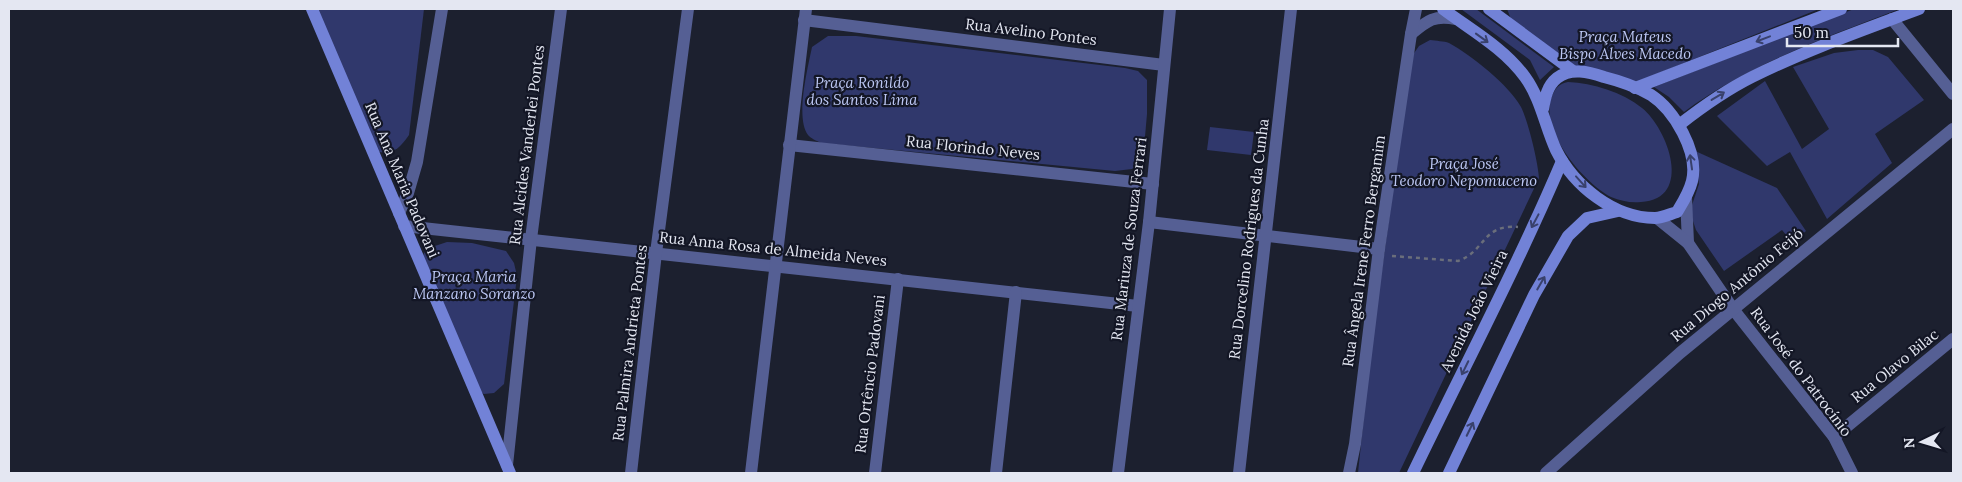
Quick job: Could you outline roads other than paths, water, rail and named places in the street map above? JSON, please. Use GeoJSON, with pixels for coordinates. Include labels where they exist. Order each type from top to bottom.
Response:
{"type":"FeatureCollection","features":[{"type":"Feature","properties":{"kind":"main road","name":"Rua Ana Maria Padovani"},"geometry":{"type":"LineString","coordinates":[[312,9],[508,469]]}},
{"type":"Feature","properties":{"kind":"main road"},"geometry":{"type":"LineString","coordinates":[[1443,9],[1512,61],[1526,78],[1543,109],[1549,131],[1562,161],[1590,192],[1618,211],[1630,215],[1657,218],[1677,212],[1686,197],[1693,179],[1692,164],[1686,137],[1662,103],[1650,94],[1635,88],[1590,72],[1573,71],[1556,78],[1546,93],[1543,109]]}},
{"type":"Feature","properties":{"kind":"main road"},"geometry":{"type":"LineString","coordinates":[[1490,9],[1573,71]]}},
{"type":"Feature","properties":{"kind":"main road"},"geometry":{"type":"LineString","coordinates":[[1635,88],[1841,9]]}},
{"type":"Feature","properties":{"kind":"main road"},"geometry":{"type":"LineString","coordinates":[[1679,125],[1706,103],[1752,76],[1919,9]]}},
{"type":"Feature","properties":{"kind":"main road","name":"Avenida João Vieira"},"geometry":{"type":"LineString","coordinates":[[1413,473],[1496,305],[1531,228],[1544,205],[1562,161]]}},
{"type":"Feature","properties":{"kind":"main road"},"geometry":{"type":"LineString","coordinates":[[1449,473],[1534,295],[1568,236],[1587,218],[1618,211]]}},
{"type":"Feature","properties":{"kind":"street"},"geometry":{"type":"LineString","coordinates":[[399,213],[408,193],[417,162],[442,9]]}},
{"type":"Feature","properties":{"kind":"street","name":"Rua Alcides Vanderlei Pontes"},"geometry":{"type":"LineString","coordinates":[[508,469],[531,240],[561,9]]}},
{"type":"Feature","properties":{"kind":"street","name":"Rua Palmira Andrieta Pontes"},"geometry":{"type":"LineString","coordinates":[[631,473],[656,253],[688,9]]}},
{"type":"Feature","properties":{"kind":"street","name":"Rua Mariuza de Souza Ferrari"},"geometry":{"type":"LineString","coordinates":[[1118,473],[1149,222],[1170,9]]}},
{"type":"Feature","properties":{"kind":"street","name":"Rua Dorcelino Rodrigues da Cunha"},"geometry":{"type":"LineString","coordinates":[[1239,473],[1291,9]]}},
{"type":"Feature","properties":{"kind":"street","name":"Rua Ângela Irene Ferro Bergamim"},"geometry":{"type":"LineString","coordinates":[[1349,473],[1355,444],[1379,252],[1416,9]]}},
{"type":"Feature","properties":{"kind":"street"},"geometry":{"type":"LineString","coordinates":[[751,473],[805,14]]}},
{"type":"Feature","properties":{"kind":"street","name":"Rua Avelino Pontes"},"geometry":{"type":"LineString","coordinates":[[805,14],[1164,65]]}},
{"type":"Feature","properties":{"kind":"street"},"geometry":{"type":"LineString","coordinates":[[1411,34],[1429,19],[1445,17],[1456,19]]}},
{"type":"Feature","properties":{"kind":"street"},"geometry":{"type":"LineString","coordinates":[[1892,19],[1953,94]]}},
{"type":"Feature","properties":{"kind":"street","name":"Rua Diogo Antônio Feijó"},"geometry":{"type":"LineString","coordinates":[[1546,473],[1629,398],[1733,309],[1953,129]]}},
{"type":"Feature","properties":{"kind":"street","name":"Rua Florindo Neves"},"geometry":{"type":"LineString","coordinates":[[789,145],[1153,184]]}},
{"type":"Feature","properties":{"kind":"street"},"geometry":{"type":"LineString","coordinates":[[1686,197],[1688,243]]}},
{"type":"Feature","properties":{"kind":"street","name":"Rua José do Patrocínio"},"geometry":{"type":"LineString","coordinates":[[1657,218],[1688,243],[1733,309],[1834,437],[1852,473]]}},
{"type":"Feature","properties":{"kind":"street"},"geometry":{"type":"LineString","coordinates":[[1149,222],[1266,235],[1379,252]]}},
{"type":"Feature","properties":{"kind":"street","name":"Rua Anna Rosa de Almeida Neves"},"geometry":{"type":"LineString","coordinates":[[404,226],[1138,306]]}},
{"type":"Feature","properties":{"kind":"street","name":"Rua Ortêncio Padovani"},"geometry":{"type":"LineString","coordinates":[[875,473],[898,279]]}},
{"type":"Feature","properties":{"kind":"street"},"geometry":{"type":"LineString","coordinates":[[996,473],[1016,292]]}},
{"type":"Feature","properties":{"kind":"street","name":"Rua Olavo Bilac"},"geometry":{"type":"LineString","coordinates":[[1834,437],[1953,339]]}},
{"type":"Feature","properties":{"kind":"park label","name":"Praça Mateus Bispo Alves Macedo"},"geometry":{"type":"Point","coordinates":[1625,46]}},
{"type":"Feature","properties":{"kind":"park label","name":"Praça Ronildo dos Santos Lima"},"geometry":{"type":"Point","coordinates":[862,92]}},
{"type":"Feature","properties":{"kind":"park label","name":"Praça José Teodoro Nepomuceno"},"geometry":{"type":"Point","coordinates":[1464,172]}},
{"type":"Feature","properties":{"kind":"park label","name":"Praça Maria Manzano Soranzo"},"geometry":{"type":"Point","coordinates":[474,286]}}]}
